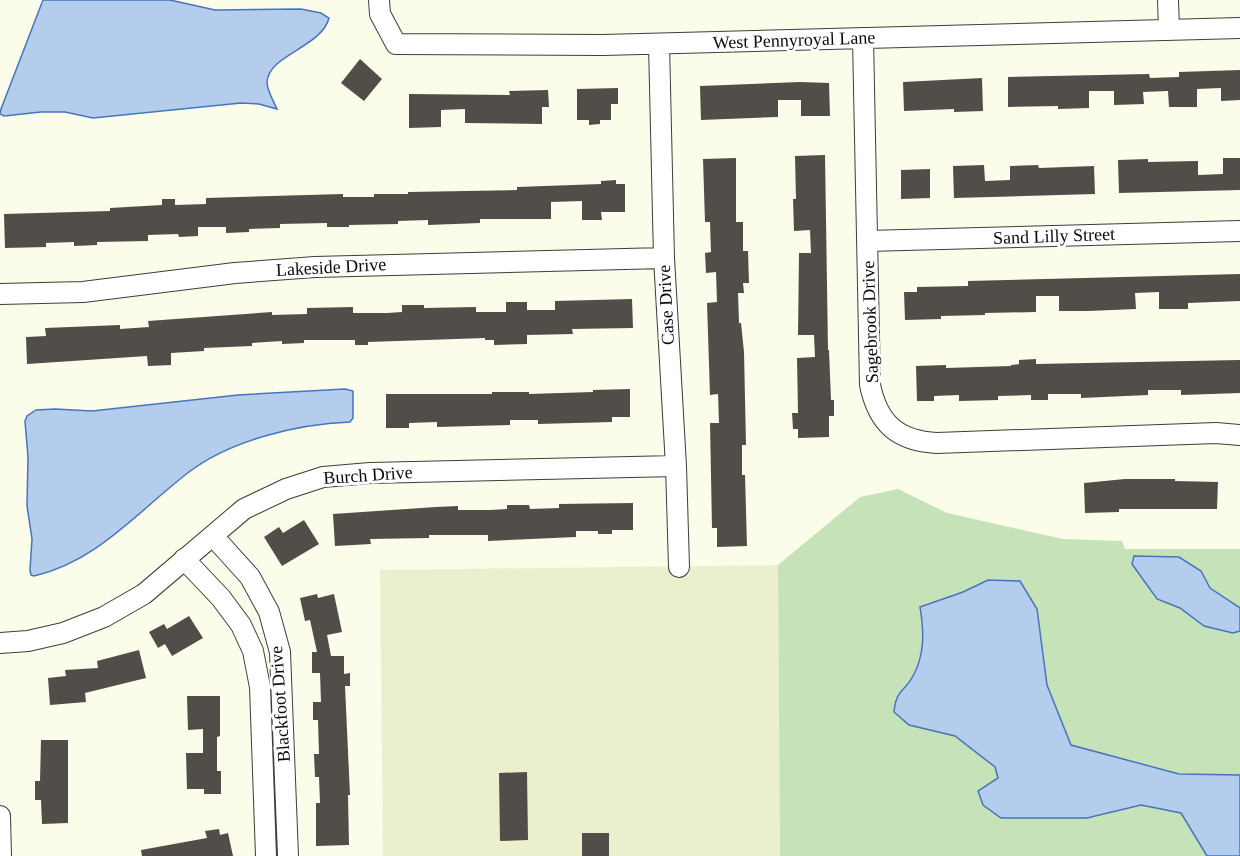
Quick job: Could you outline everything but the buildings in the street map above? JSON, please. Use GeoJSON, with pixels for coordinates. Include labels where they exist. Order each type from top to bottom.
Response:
{"type":"FeatureCollection","features":[{"type":"Feature","properties":{"kind":"street","name":"West Pennyroyal Lane"},"geometry":{"type":"LineString","coordinates":[[379,0],[380,14],[396,44],[659,44],[1240,28]]}},
{"type":"Feature","properties":{"kind":"street"},"geometry":{"type":"LineString","coordinates":[[1168,0],[1169,30]]}},
{"type":"Feature","properties":{"kind":"street","name":"Sagebrook Drive"},"geometry":{"type":"LineString","coordinates":[[863,38],[870,385],[873,400],[880,415],[890,427],[918,442],[1216,433],[1240,435]]}},
{"type":"Feature","properties":{"kind":"street","name":"Case Drive"},"geometry":{"type":"LineString","coordinates":[[659,44],[664,258],[676,466],[679,567]]}},
{"type":"Feature","properties":{"kind":"street","name":"Sand Lilly Street"},"geometry":{"type":"LineString","coordinates":[[867,241],[1240,231]]}},
{"type":"Feature","properties":{"kind":"street","name":"Lakeside Drive"},"geometry":{"type":"LineString","coordinates":[[0,294],[82,292],[235,273],[315,267],[664,258]]}},
{"type":"Feature","properties":{"kind":"street","name":"Burch Drive"},"geometry":{"type":"LineString","coordinates":[[0,643],[28,641],[63,633],[104,617],[144,594],[244,509],[286,489],[323,477],[370,473],[676,466]]}},
{"type":"Feature","properties":{"kind":"street","name":"Blackfoot Drive"},"geometry":{"type":"LineString","coordinates":[[213,536],[250,577],[269,612],[280,652],[288,856]]}},
{"type":"Feature","properties":{"kind":"street","name":"Blackfoot Drive"},"geometry":{"type":"LineString","coordinates":[[184,559],[222,598],[241,625],[253,651],[260,687],[266,856]]}},
{"type":"Feature","properties":{"kind":"street"},"geometry":{"type":"LineString","coordinates":[[0,816],[1,856]]}},
{"type":"Feature","properties":{"kind":"green space"},"geometry":{"type":"Polygon","coordinates":[[[898,489],[947,513],[1063,539],[1122,541],[1125,549],[1240,549],[1240,775],[1179,774],[1070,745],[1047,685],[1037,609],[988,580],[963,592],[920,607],[924,643],[913,677],[895,699],[909,725],[955,735],[995,768],[1001,817],[1087,818],[1141,805],[1181,813],[1207,856],[780,856],[778,565],[860,497],[898,489]]]}},
{"type":"Feature","properties":{"kind":"green space"},"geometry":{"type":"Polygon","coordinates":[[[778,565],[780,856],[383,856],[380,570],[778,565]]]}},
{"type":"Feature","properties":{"kind":"water"},"geometry":{"type":"Polygon","coordinates":[[[43,0],[170,0],[215,10],[301,9],[321,13],[329,18],[324,28],[316,36],[276,65],[270,73],[267,85],[277,109],[259,104],[241,103],[93,118],[65,112],[4,116],[0,114],[1,109],[43,0]]]}},
{"type":"Feature","properties":{"kind":"water"},"geometry":{"type":"Polygon","coordinates":[[[345,389],[353,391],[353,418],[350,422],[287,430],[225,451],[189,472],[98,547],[57,569],[31,575],[32,539],[27,506],[28,457],[25,421],[27,416],[36,410],[92,411],[238,395],[345,389]]]}},
{"type":"Feature","properties":{"kind":"water"},"geometry":{"type":"Polygon","coordinates":[[[1134,556],[1179,557],[1201,571],[1210,588],[1240,608],[1240,631],[1233,633],[1204,626],[1180,608],[1157,599],[1132,564],[1134,556]]]}},
{"type":"Feature","properties":{"kind":"water"},"geometry":{"type":"Polygon","coordinates":[[[988,580],[1020,581],[1037,609],[1047,685],[1071,745],[1179,774],[1240,775],[1240,856],[1207,856],[1181,813],[1141,805],[1087,818],[1001,818],[983,805],[978,791],[998,778],[995,767],[955,736],[909,725],[894,712],[897,699],[913,676],[922,651],[920,607],[963,592],[988,580]]]}}]}
